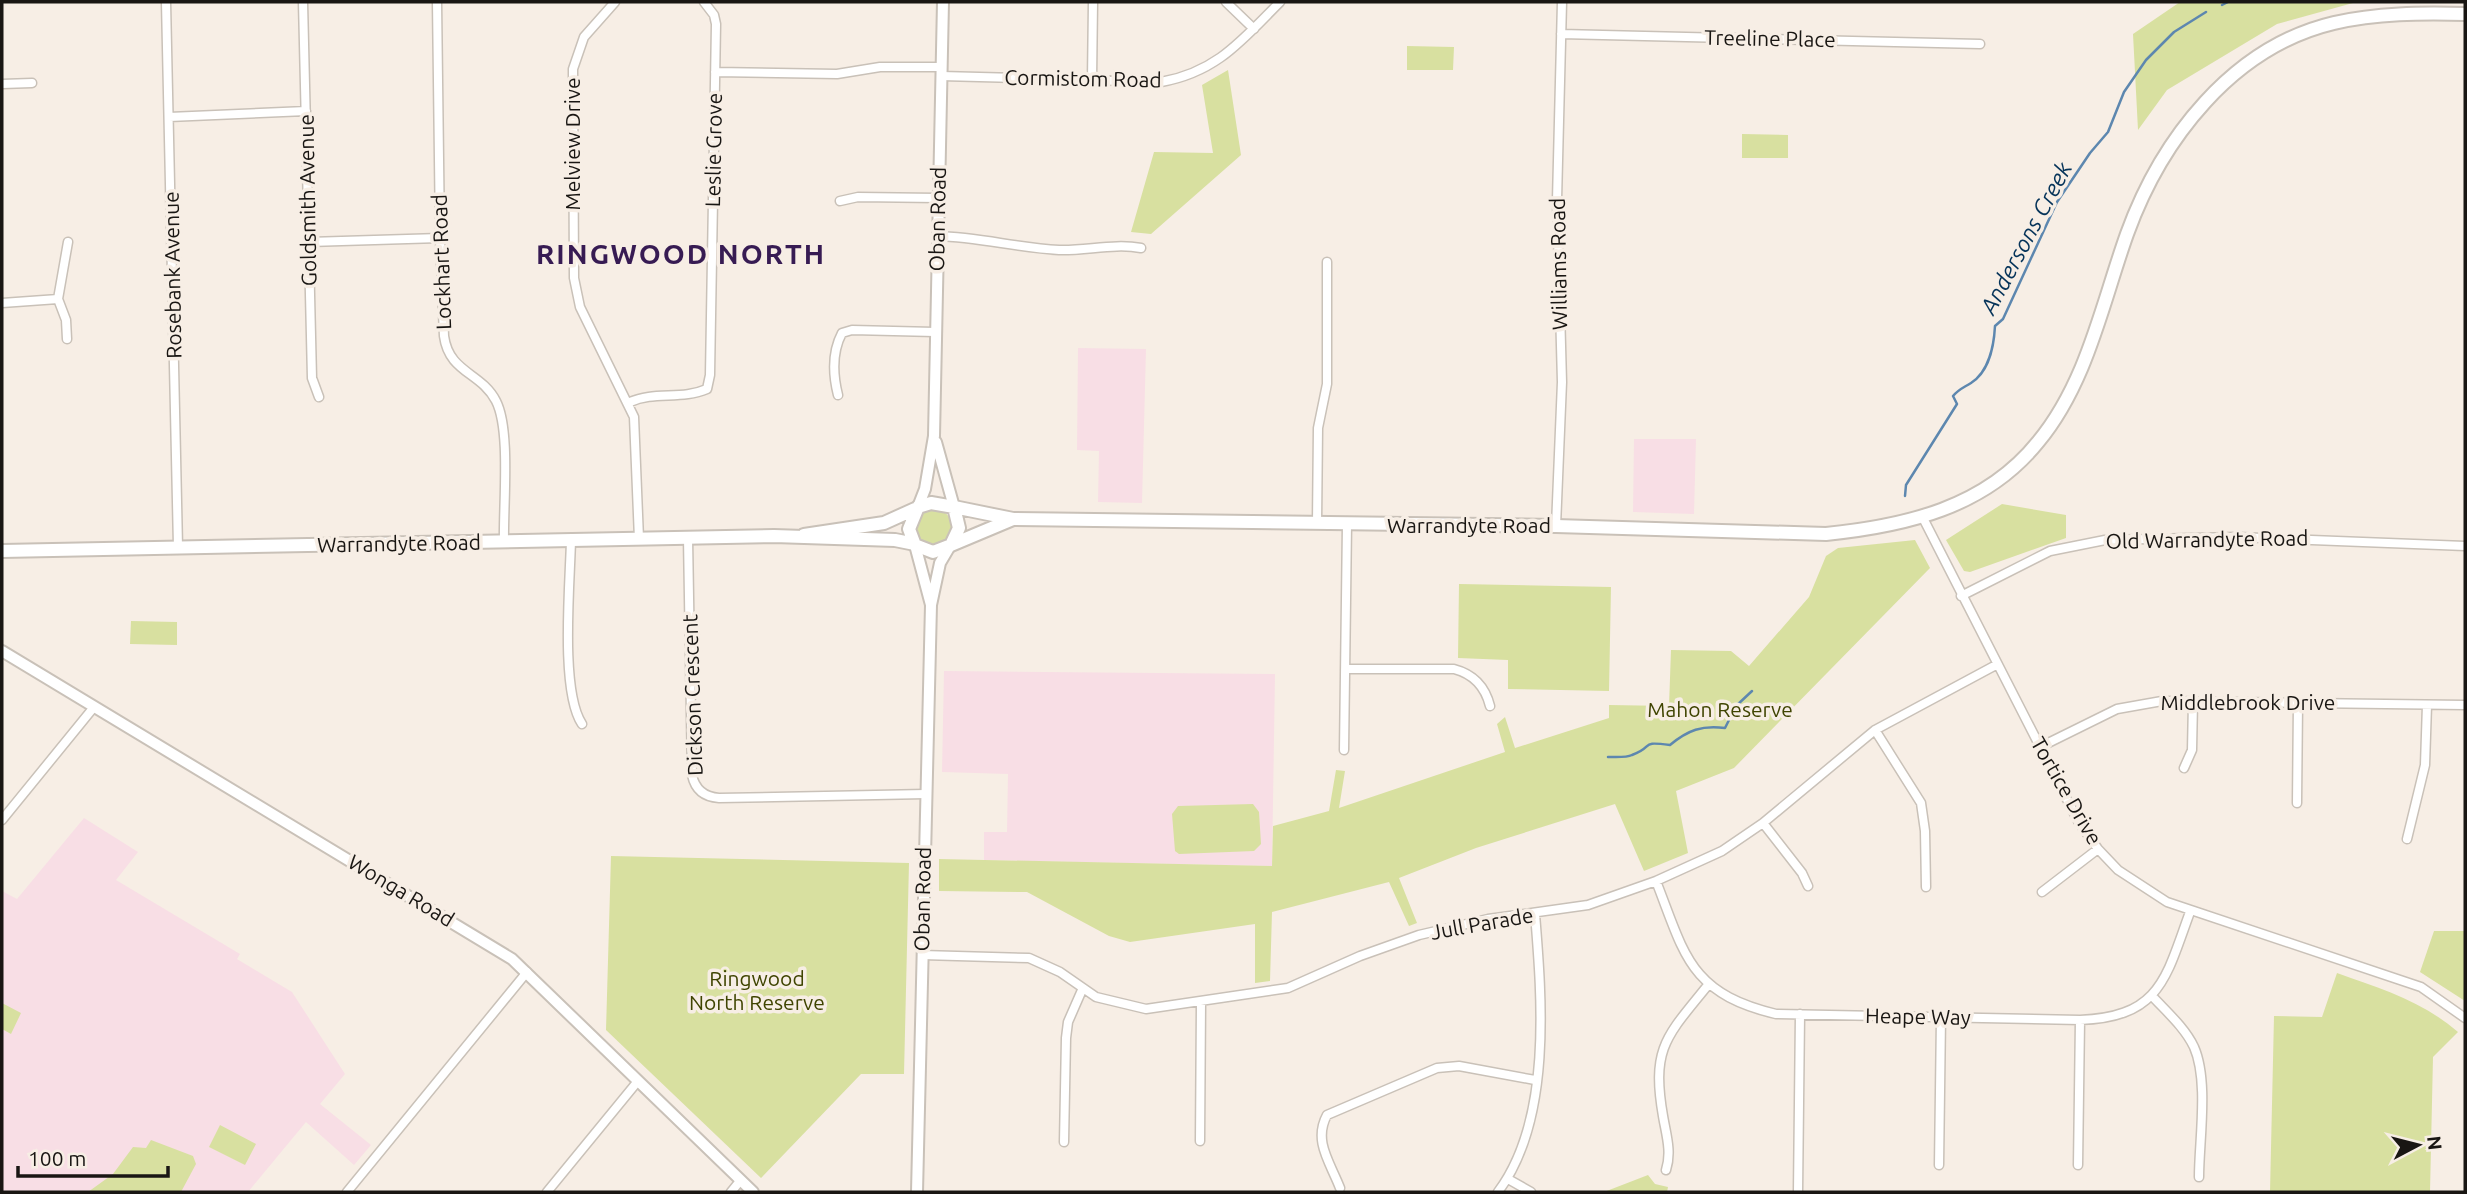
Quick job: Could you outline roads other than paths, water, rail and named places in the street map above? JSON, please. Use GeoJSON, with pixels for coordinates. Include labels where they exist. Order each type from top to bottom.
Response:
{"type":"FeatureCollection","features":[{"type":"Feature","properties":{"kind":"main road","name":"Oban Road"},"geometry":{"type":"LineString","coordinates":[[917,508],[926,489],[934,436],[943,2]]}},
{"type":"Feature","properties":{"kind":"main road","name":"Warrandyte Road"},"geometry":{"type":"LineString","coordinates":[[954,507],[1013,519],[1556,526],[1826,534],[1870,530],[1923,518],[1958,504],[2004,475],[2038,443],[2062,409],[2082,367],[2128,232],[2154,171],[2186,123],[2211,95],[2256,57],[2304,33],[2332,24],[2387,14],[2465,14]]}},
{"type":"Feature","properties":{"kind":"main road","name":"Oban Road"},"geometry":{"type":"LineString","coordinates":[[934,436],[954,507]]}},
{"type":"Feature","properties":{"kind":"main road"},"geometry":{"type":"LineString","coordinates":[[931,503],[954,507],[959,528],[951,545],[933,552],[915,545],[909,529],[917,508],[931,503]]}},
{"type":"Feature","properties":{"kind":"main road","name":"Warrandyte Road"},"geometry":{"type":"LineString","coordinates":[[2,551],[797,536],[884,523],[917,508]]}},
{"type":"Feature","properties":{"kind":"main road","name":"Warrandyte Road"},"geometry":{"type":"LineString","coordinates":[[951,545],[1013,519]]}},
{"type":"Feature","properties":{"kind":"main road","name":"Warrandyte Road"},"geometry":{"type":"LineString","coordinates":[[797,536],[824,540],[895,540],[915,545]]}},
{"type":"Feature","properties":{"kind":"main road","name":"Oban Road"},"geometry":{"type":"LineString","coordinates":[[915,545],[931,605]]}},
{"type":"Feature","properties":{"kind":"main road","name":"Oban Road"},"geometry":{"type":"LineString","coordinates":[[917,1192],[931,605],[940,563],[951,545]]}},
{"type":"Feature","properties":{"kind":"main road","name":"Wonga Road"},"geometry":{"type":"LineString","coordinates":[[2,651],[501,952],[527,972],[753,1192]]}},
{"type":"Feature","properties":{"kind":"street","name":"Rosebank Avenue"},"geometry":{"type":"LineString","coordinates":[[166,2],[178,547]]}},
{"type":"Feature","properties":{"kind":"street","name":"Goldsmith Avenue"},"geometry":{"type":"LineString","coordinates":[[303,2],[312,378],[319,397]]}},
{"type":"Feature","properties":{"kind":"street","name":"Lockhart Road"},"geometry":{"type":"LineString","coordinates":[[437,2],[440,239],[446,350],[454,363],[484,386],[496,401],[503,423],[504,541]]}},
{"type":"Feature","properties":{"kind":"street","name":"Melview Drive"},"geometry":{"type":"LineString","coordinates":[[615,2],[584,37],[573,69],[574,278],[580,307],[629,402],[634,417],[639,539]]}},
{"type":"Feature","properties":{"kind":"street","name":"Leslie Grove"},"geometry":{"type":"LineString","coordinates":[[629,402],[645,396],[694,395],[706,390],[710,375],[716,24],[714,15],[704,2]]}},
{"type":"Feature","properties":{"kind":"street"},"geometry":{"type":"LineString","coordinates":[[1092,80],[1093,2]]}},
{"type":"Feature","properties":{"kind":"street"},"geometry":{"type":"LineString","coordinates":[[1226,2],[1254,29]]}},
{"type":"Feature","properties":{"kind":"street","name":"Cormistom Road"},"geometry":{"type":"LineString","coordinates":[[715,72],[837,74],[880,67],[1161,82],[1196,74],[1226,55],[1280,2]]}},
{"type":"Feature","properties":{"kind":"street","name":"Williams Road"},"geometry":{"type":"LineString","coordinates":[[1556,526],[1562,382],[1557,210],[1562,2]]}},
{"type":"Feature","properties":{"kind":"street","name":"Treeline Place"},"geometry":{"type":"LineString","coordinates":[[1561,34],[1980,44]]}},
{"type":"Feature","properties":{"kind":"street"},"geometry":{"type":"LineString","coordinates":[[2,84],[33,83]]}},
{"type":"Feature","properties":{"kind":"street"},"geometry":{"type":"LineString","coordinates":[[169,117],[306,111]]}},
{"type":"Feature","properties":{"kind":"street"},"geometry":{"type":"LineString","coordinates":[[839,201],[858,197],[939,198]]}},
{"type":"Feature","properties":{"kind":"street"},"geometry":{"type":"LineString","coordinates":[[938,236],[986,239],[1056,250],[1126,245],[1141,248]]}},
{"type":"Feature","properties":{"kind":"street"},"geometry":{"type":"LineString","coordinates":[[309,242],[440,239]]}},
{"type":"Feature","properties":{"kind":"street"},"geometry":{"type":"LineString","coordinates":[[67,339],[66,320],[58,299],[68,242]]}},
{"type":"Feature","properties":{"kind":"street"},"geometry":{"type":"LineString","coordinates":[[1317,523],[1318,428],[1327,384],[1327,262]]}},
{"type":"Feature","properties":{"kind":"street"},"geometry":{"type":"LineString","coordinates":[[2,303],[58,299]]}},
{"type":"Feature","properties":{"kind":"street"},"geometry":{"type":"LineString","coordinates":[[838,395],[833,377],[842,333],[852,330],[935,332]]}},
{"type":"Feature","properties":{"kind":"street","name":"Tortice Drive"},"geometry":{"type":"LineString","coordinates":[[1923,518],[2078,821],[2098,849],[2133,883],[2190,912],[2421,987],[2465,1018]]}},
{"type":"Feature","properties":{"kind":"street"},"geometry":{"type":"LineString","coordinates":[[1344,750],[1348,524]]}},
{"type":"Feature","properties":{"kind":"street","name":"Old Warrandyte Road"},"geometry":{"type":"LineString","coordinates":[[1961,596],[2050,551],[2105,540],[2237,537],[2465,546]]}},
{"type":"Feature","properties":{"kind":"street","name":"Dickson Crescent"},"geometry":{"type":"LineString","coordinates":[[688,538],[692,775],[698,789],[712,798],[926,794]]}},
{"type":"Feature","properties":{"kind":"street"},"geometry":{"type":"LineString","coordinates":[[570,540],[570,686],[575,713],[582,724]]}},
{"type":"Feature","properties":{"kind":"street","name":"Jull Parade"},"geometry":{"type":"LineString","coordinates":[[922,955],[1030,958],[1060,972],[1083,990],[1113,1003],[1146,1009],[1201,1003],[1288,988],[1360,956],[1428,932],[1488,919],[1588,905],[1656,881],[1722,851],[1763,823],[1875,730],[1996,665]]}},
{"type":"Feature","properties":{"kind":"street"},"geometry":{"type":"LineString","coordinates":[[1345,669],[1454,669],[1468,673],[1474,679],[1488,695],[1490,706]]}},
{"type":"Feature","properties":{"kind":"street","name":"Middlebrook Drive"},"geometry":{"type":"LineString","coordinates":[[2040,747],[2117,709],[2162,701],[2465,705]]}},
{"type":"Feature","properties":{"kind":"street"},"geometry":{"type":"LineString","coordinates":[[2184,768],[2192,750],[2193,702]]}},
{"type":"Feature","properties":{"kind":"street"},"geometry":{"type":"LineString","coordinates":[[2297,803],[2298,703]]}},
{"type":"Feature","properties":{"kind":"street"},"geometry":{"type":"LineString","coordinates":[[2407,839],[2425,765],[2427,705]]}},
{"type":"Feature","properties":{"kind":"street"},"geometry":{"type":"LineString","coordinates":[[2,820],[94,707]]}},
{"type":"Feature","properties":{"kind":"street"},"geometry":{"type":"LineString","coordinates":[[1875,730],[1921,803],[1925,831],[1926,887]]}},
{"type":"Feature","properties":{"kind":"street"},"geometry":{"type":"LineString","coordinates":[[1763,823],[1802,873],[1808,886]]}},
{"type":"Feature","properties":{"kind":"street"},"geometry":{"type":"LineString","coordinates":[[2042,892],[2098,849]]}},
{"type":"Feature","properties":{"kind":"street","name":"Heape Way"},"geometry":{"type":"LineString","coordinates":[[1656,881],[1684,956],[1708,985],[1754,1008],[1776,1014],[2080,1020],[2123,1014],[2153,997]]}},
{"type":"Feature","properties":{"kind":"street"},"geometry":{"type":"LineString","coordinates":[[2190,912],[2167,976],[2153,997],[2181,1027],[2194,1048],[2201,1073],[2199,1177]]}},
{"type":"Feature","properties":{"kind":"street"},"geometry":{"type":"LineString","coordinates":[[1498,1192],[1508,1179],[1526,1136],[1535,1080],[1540,980],[1535,914]]}},
{"type":"Feature","properties":{"kind":"street"},"geometry":{"type":"LineString","coordinates":[[347,1192],[527,972]]}},
{"type":"Feature","properties":{"kind":"street"},"geometry":{"type":"LineString","coordinates":[[1665,1170],[1669,1146],[1657,1077],[1661,1054],[1668,1035],[1708,985]]}},
{"type":"Feature","properties":{"kind":"street"},"geometry":{"type":"LineString","coordinates":[[1063,1142],[1068,1022],[1083,990]]}},
{"type":"Feature","properties":{"kind":"street"},"geometry":{"type":"LineString","coordinates":[[1200,1141],[1201,1003]]}},
{"type":"Feature","properties":{"kind":"street"},"geometry":{"type":"LineString","coordinates":[[1798,1192],[1800,1014]]}},
{"type":"Feature","properties":{"kind":"street"},"geometry":{"type":"LineString","coordinates":[[1939,1165],[1941,1017]]}},
{"type":"Feature","properties":{"kind":"street"},"geometry":{"type":"LineString","coordinates":[[2078,1165],[2080,1020]]}},
{"type":"Feature","properties":{"kind":"street"},"geometry":{"type":"LineString","coordinates":[[1340,1188],[1321,1141],[1320,1129],[1327,1115],[1437,1068],[1460,1066],[1535,1080]]}},
{"type":"Feature","properties":{"kind":"street"},"geometry":{"type":"LineString","coordinates":[[547,1192],[638,1081]]}},
{"type":"Feature","properties":{"kind":"street"},"geometry":{"type":"LineString","coordinates":[[1508,1179],[1531,1192]]}},
{"type":"Feature","properties":{"kind":"street"},"geometry":{"type":"LineString","coordinates":[[731,1192],[740,1181]]}},
{"type":"Feature","properties":{"kind":"waterway","name":"Andersons Creek"},"geometry":{"type":"LineString","coordinates":[[2222,5],[2228,2]]}},
{"type":"Feature","properties":{"kind":"waterway","name":"Andersons Creek"},"geometry":{"type":"LineString","coordinates":[[1905,496],[1906,485],[1957,404],[1953,396],[1977,378],[1986,365],[1992,349],[1995,326],[2003,319],[2057,202],[2090,153],[2108,132],[2124,92],[2146,60],[2174,32],[2206,12]]}},
{"type":"Feature","properties":{"kind":"waterway","name":"Andersons Creek"},"geometry":{"type":"LineString","coordinates":[[1608,757],[1630,756],[1650,744],[1670,745],[1689,732],[1702,728],[1725,728],[1736,706],[1752,691]]}},
{"type":"Feature","properties":{"kind":"district","name":"RINGWOOD NORTH"},"geometry":{"type":"Point","coordinates":[681,254]}},
{"type":"Feature","properties":{"kind":"park label","name":"Mahon Reserve"},"geometry":{"type":"Point","coordinates":[1720,710]}},
{"type":"Feature","properties":{"kind":"park label","name":"Ringwood North Reserve"},"geometry":{"type":"Point","coordinates":[757,991]}}]}
